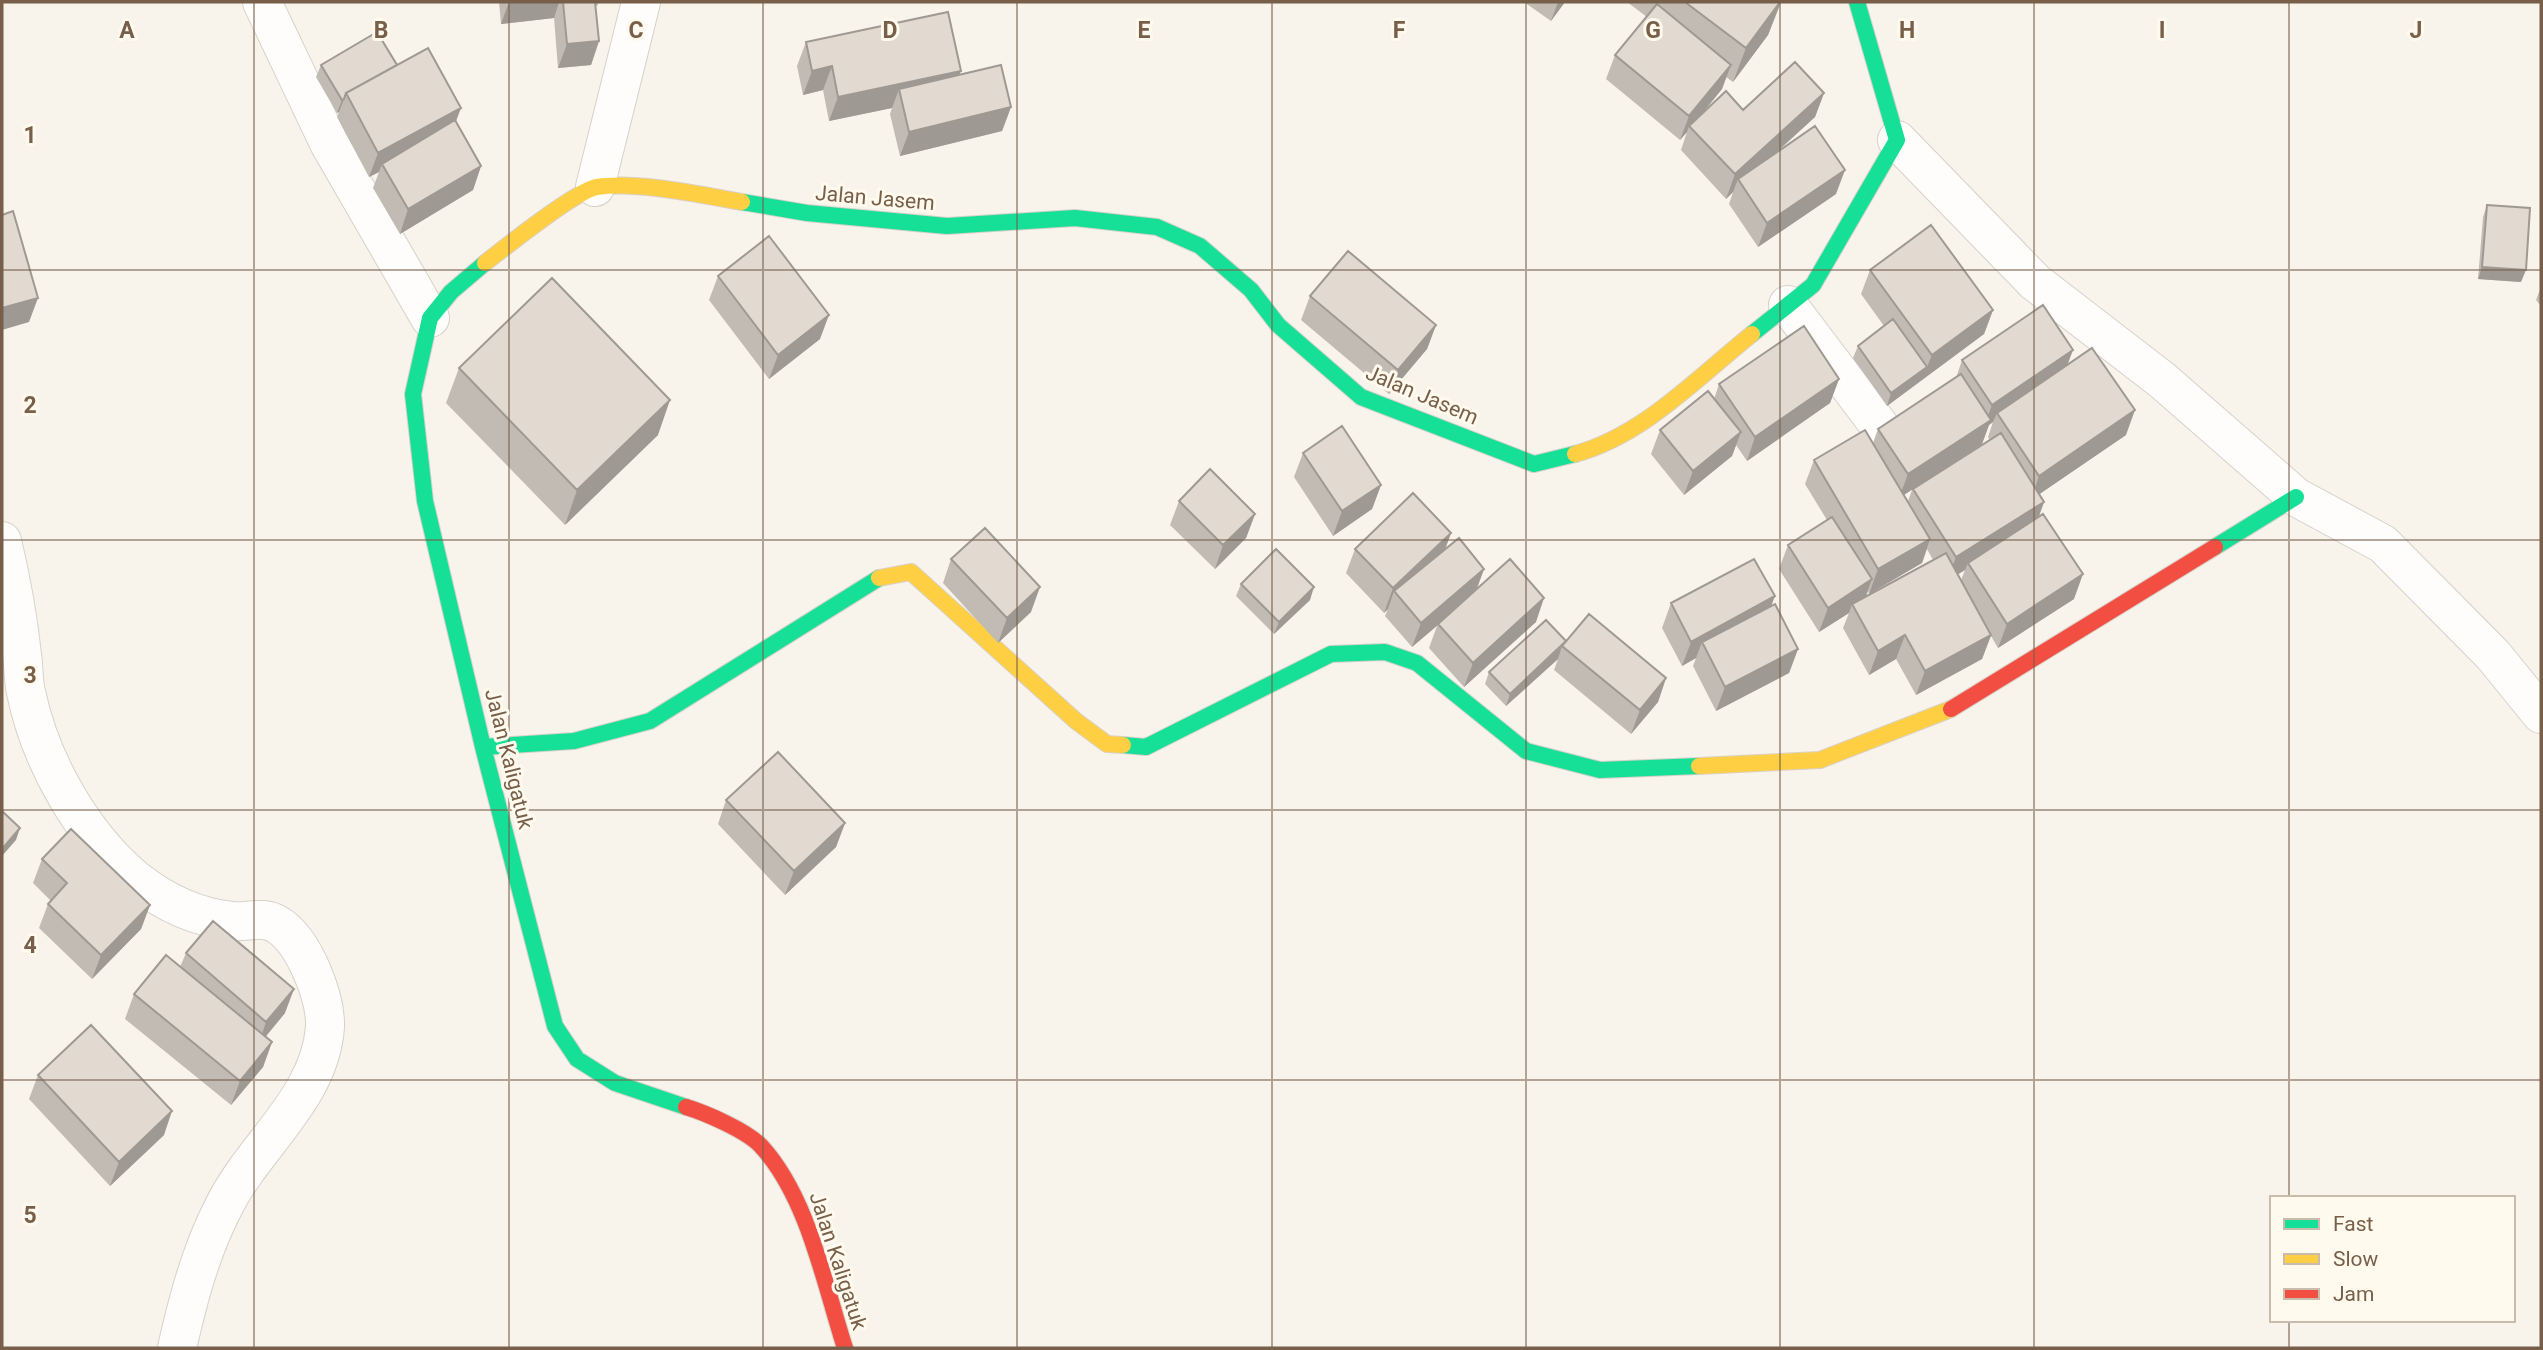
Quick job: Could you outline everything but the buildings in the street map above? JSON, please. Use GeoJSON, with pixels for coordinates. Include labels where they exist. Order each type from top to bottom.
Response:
{"type":"FeatureCollection","features":[{"type":"Feature","properties":{"kind":"street"},"geometry":{"type":"LineString","coordinates":[[262,2],[329,143],[430,318]]}},
{"type":"Feature","properties":{"kind":"street"},"geometry":{"type":"LineString","coordinates":[[611,2],[622,78]]}},
{"type":"Feature","properties":{"kind":"street"},"geometry":{"type":"LineString","coordinates":[[595,187],[641,2]]}},
{"type":"Feature","properties":{"kind":"street"},"geometry":{"type":"LineString","coordinates":[[1857,2],[1897,141],[2035,282],[2162,380],[2296,497],[2383,544],[2493,655],[2541,714]]}},
{"type":"Feature","properties":{"kind":"street","name":"Jalan Jasem"},"geometry":{"type":"LineString","coordinates":[[595,187],[663,189],[807,213],[947,226],[1075,218],[1157,227],[1200,246],[1251,290],[1278,325],[1360,397],[1534,464],[1597,448],[1639,425],[1813,285],[1897,141]]}},
{"type":"Feature","properties":{"kind":"street","name":"Jalan Kaligatuk"},"geometry":{"type":"LineString","coordinates":[[595,187],[519,235],[451,292],[430,318],[413,394],[425,501],[483,747],[555,1026],[577,1059],[615,1083],[705,1113],[761,1144],[793,1190],[845,1348]]}},
{"type":"Feature","properties":{"kind":"street"},"geometry":{"type":"LineString","coordinates":[[1788,305],[1884,432]]}},
{"type":"Feature","properties":{"kind":"street"},"geometry":{"type":"LineString","coordinates":[[483,747],[574,741],[650,721],[859,588],[884,576],[911,572],[1076,720],[1107,744],[1146,747],[1331,654],[1385,652],[1417,663],[1526,751],[1563,762],[1600,770],[1820,760],[1945,713],[2296,497]]}},
{"type":"Feature","properties":{"kind":"street"},"geometry":{"type":"LineString","coordinates":[[2,541],[13,585],[30,713],[54,772],[94,837],[136,880],[184,911],[234,922],[259,919],[277,924],[293,939],[317,981],[325,1025],[319,1057],[308,1088],[244,1171],[223,1208],[193,1279],[177,1348]]}},
{"type":"Feature","properties":{"kind":"traffic: fast"},"geometry":{"type":"LineString","coordinates":[[1752,334],[1813,285],[1897,140],[1857,2]]}},
{"type":"Feature","properties":{"kind":"traffic: fast"},"geometry":{"type":"LineString","coordinates":[[742,202],[807,213],[947,226],[1075,218],[1157,227],[1200,246],[1251,290],[1278,325],[1361,397],[1534,464],[1575,454]]}},
{"type":"Feature","properties":{"kind":"traffic: fast"},"geometry":{"type":"LineString","coordinates":[[485,263],[451,292],[430,318],[413,394],[425,501],[483,747],[555,1026],[577,1059],[615,1083],[686,1107]]}},
{"type":"Feature","properties":{"kind":"traffic: fast"},"geometry":{"type":"LineString","coordinates":[[2215,547],[2296,497]]}},
{"type":"Feature","properties":{"kind":"traffic: fast"},"geometry":{"type":"LineString","coordinates":[[483,747],[574,741],[650,721],[879,578]]}},
{"type":"Feature","properties":{"kind":"traffic: fast"},"geometry":{"type":"LineString","coordinates":[[1123,745],[1146,747],[1331,654],[1385,652],[1417,663],[1526,751],[1600,770],[1699,766]]}},
{"type":"Feature","properties":{"kind":"traffic: slow"},"geometry":{"type":"LineString","coordinates":[[485,263],[558,208],[597,187],[650,187],[742,202]]}},
{"type":"Feature","properties":{"kind":"traffic: slow"},"geometry":{"type":"LineString","coordinates":[[1575,454],[1624,434],[1647,419],[1752,334]]}},
{"type":"Feature","properties":{"kind":"traffic: slow"},"geometry":{"type":"LineString","coordinates":[[879,578],[911,572],[1076,721],[1107,744],[1123,745]]}},
{"type":"Feature","properties":{"kind":"traffic: slow"},"geometry":{"type":"LineString","coordinates":[[1699,766],[1820,760],[1951,709]]}},
{"type":"Feature","properties":{"kind":"traffic: jam"},"geometry":{"type":"LineString","coordinates":[[1951,709],[2215,547]]}},
{"type":"Feature","properties":{"kind":"traffic: jam"},"geometry":{"type":"LineString","coordinates":[[686,1107],[746,1134],[761,1146],[777,1167],[803,1215],[845,1348]]}}]}
